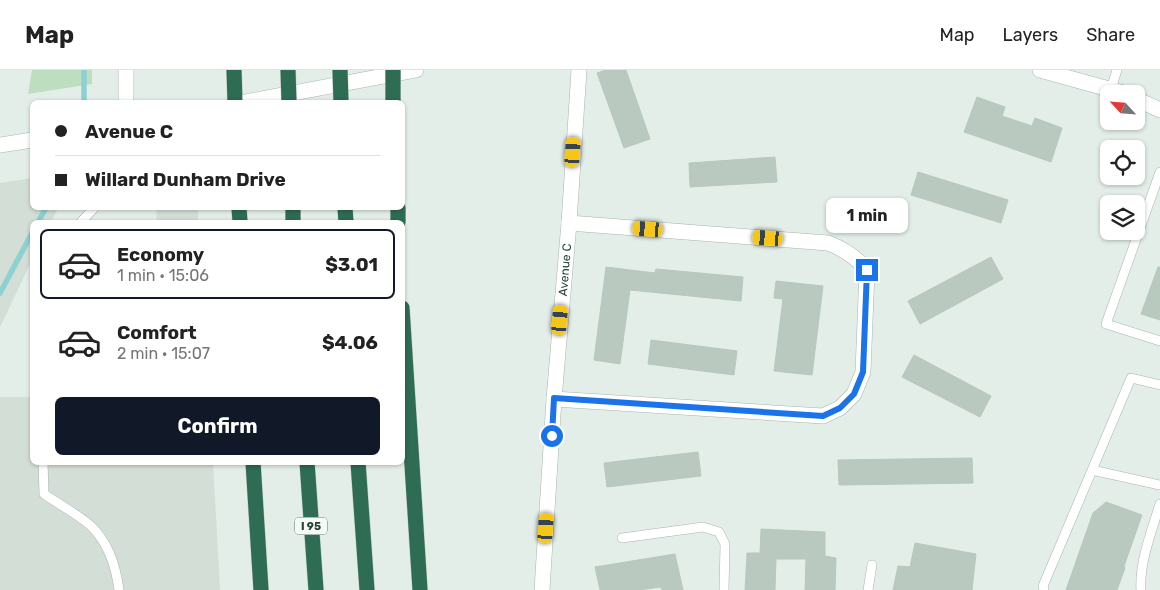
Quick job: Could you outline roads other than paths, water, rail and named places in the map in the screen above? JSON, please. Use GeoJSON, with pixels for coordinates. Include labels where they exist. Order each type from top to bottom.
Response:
{"type":"FeatureCollection","features":[{"type":"Feature","properties":{"kind":"highway"},"geometry":{"type":"LineString","coordinates":[[234,70],[235,100]]}},
{"type":"Feature","properties":{"kind":"highway"},"geometry":{"type":"LineString","coordinates":[[288,70],[289,100]]}},
{"type":"Feature","properties":{"kind":"highway"},"geometry":{"type":"LineString","coordinates":[[340,70],[341,100]]}},
{"type":"Feature","properties":{"kind":"highway"},"geometry":{"type":"LineString","coordinates":[[393,70],[393,100]]}},
{"type":"Feature","properties":{"kind":"highway"},"geometry":{"type":"LineString","coordinates":[[405,355],[420,590]]}},
{"type":"Feature","properties":{"kind":"highway"},"geometry":{"type":"LineString","coordinates":[[253,465],[261,590]]}},
{"type":"Feature","properties":{"kind":"highway","name":"I 95"},"geometry":{"type":"LineString","coordinates":[[307,465],[316,590]]}},
{"type":"Feature","properties":{"kind":"highway"},"geometry":{"type":"LineString","coordinates":[[358,465],[367,590]]}},
{"type":"Feature","properties":{"kind":"street"},"geometry":{"type":"LineString","coordinates":[[126,70],[126,100]]}},
{"type":"Feature","properties":{"kind":"street"},"geometry":{"type":"LineString","coordinates":[[256,100],[416,70]]}},
{"type":"Feature","properties":{"kind":"street","name":"Avenue C"},"geometry":{"type":"LineString","coordinates":[[542,590],[554,398],[569,222],[579,70]]}},
{"type":"Feature","properties":{"kind":"street"},"geometry":{"type":"LineString","coordinates":[[1040,70],[1100,87]]}},
{"type":"Feature","properties":{"kind":"street"},"geometry":{"type":"LineString","coordinates":[[1145,98],[1160,101]]}},
{"type":"Feature","properties":{"kind":"street"},"geometry":{"type":"LineString","coordinates":[[1145,102],[1160,110]]}},
{"type":"Feature","properties":{"kind":"street"},"geometry":{"type":"LineString","coordinates":[[0,145],[30,140]]}},
{"type":"Feature","properties":{"kind":"street"},"geometry":{"type":"LineString","coordinates":[[554,398],[823,416],[840,408],[854,394],[863,372],[867,270],[859,260],[839,247],[828,243],[569,222]]}},
{"type":"Feature","properties":{"kind":"lane"},"geometry":{"type":"LineString","coordinates":[[1117,70],[1120,85]]}},
{"type":"Feature","properties":{"kind":"lane"},"geometry":{"type":"LineString","coordinates":[[1160,172],[1106,324],[1160,341]]}},
{"type":"Feature","properties":{"kind":"lane"},"geometry":{"type":"LineString","coordinates":[[83,220],[92,210]]}},
{"type":"Feature","properties":{"kind":"lane"},"geometry":{"type":"LineString","coordinates":[[1044,590],[1043,586],[1131,378],[1160,385]]}},
{"type":"Feature","properties":{"kind":"lane"},"geometry":{"type":"LineString","coordinates":[[43,465],[44,494],[92,526],[112,557],[117,573],[119,590]]}},
{"type":"Feature","properties":{"kind":"lane"},"geometry":{"type":"LineString","coordinates":[[1092,470],[1160,485]]}},
{"type":"Feature","properties":{"kind":"lane"},"geometry":{"type":"LineString","coordinates":[[1141,590],[1140,579],[1160,504]]}},
{"type":"Feature","properties":{"kind":"lane"},"geometry":{"type":"LineString","coordinates":[[622,538],[703,527],[719,532],[725,544],[724,590]]}},
{"type":"Feature","properties":{"kind":"lane"},"geometry":{"type":"LineString","coordinates":[[868,590],[872,565]]}},
{"type":"Feature","properties":{"kind":"waterway"},"geometry":{"type":"LineString","coordinates":[[84,70],[84,100]]}},
{"type":"Feature","properties":{"kind":"waterway"},"geometry":{"type":"LineString","coordinates":[[39,220],[45,210]]}},
{"type":"Feature","properties":{"kind":"waterway"},"geometry":{"type":"LineString","coordinates":[[0,293],[30,237]]}}]}
